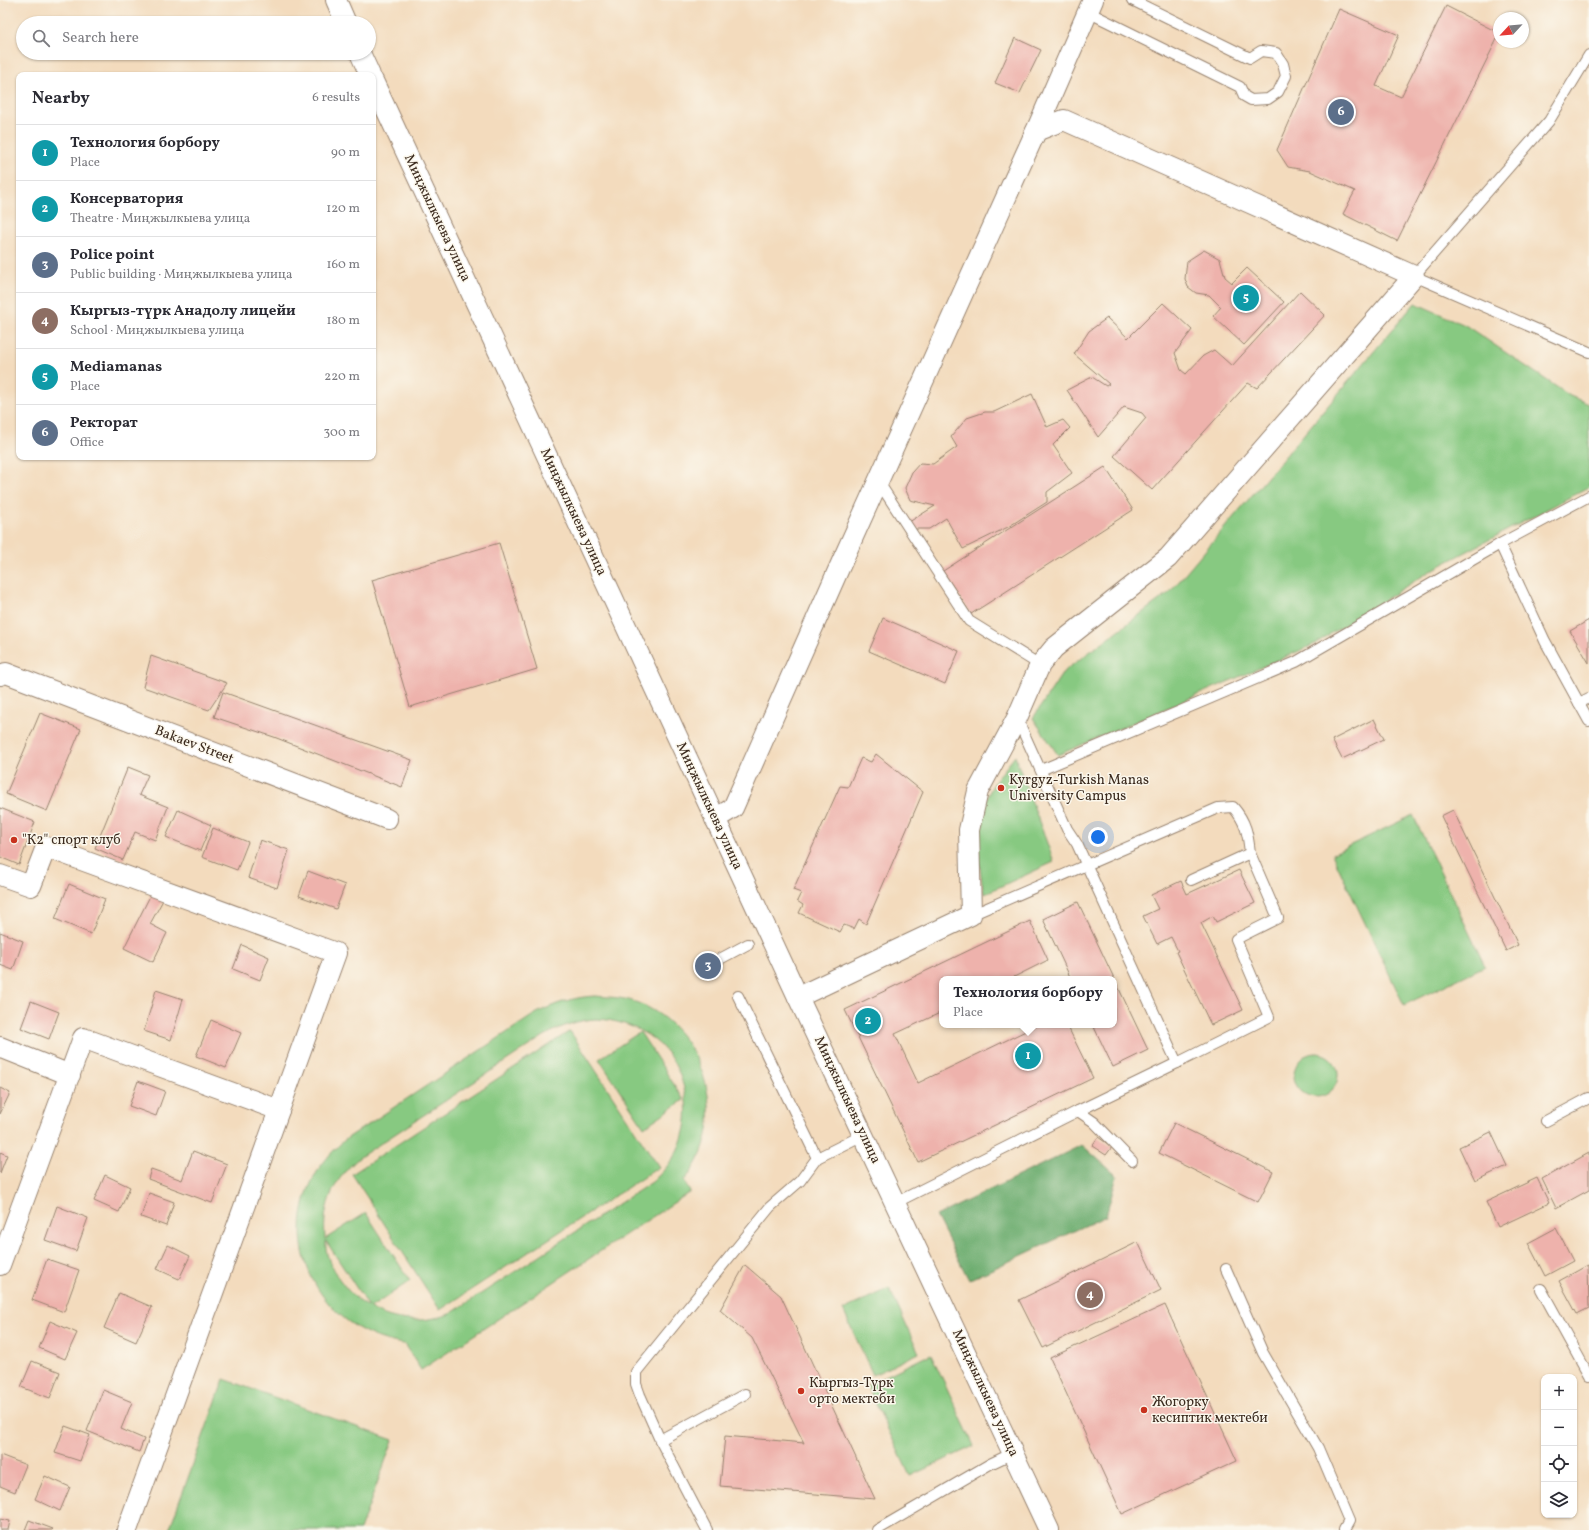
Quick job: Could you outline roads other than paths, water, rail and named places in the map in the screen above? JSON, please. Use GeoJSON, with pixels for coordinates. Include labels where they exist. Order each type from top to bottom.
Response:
{"type":"FeatureCollection","features":[{"type":"Feature","properties":{"kind":"street"},"geometry":{"type":"LineString","coordinates":[[336,0],[343,16]]}},
{"type":"Feature","properties":{"kind":"street"},"geometry":{"type":"LineString","coordinates":[[715,819],[733,808],[1091,6]]}},
{"type":"Feature","properties":{"kind":"street"},"geometry":{"type":"LineString","coordinates":[[363,60],[369,72]]}},
{"type":"Feature","properties":{"kind":"street","name":"Миңжылкыева улица"},"geometry":{"type":"LineString","coordinates":[[376,87],[798,997],[1049,1530]]}},
{"type":"Feature","properties":{"kind":"street"},"geometry":{"type":"LineString","coordinates":[[798,997],[971,915],[969,830],[978,791],[1017,718],[1040,665],[1054,648],[1168,558],[1414,276],[1064,120],[1036,131],[1028,150]]}},
{"type":"Feature","properties":{"kind":"street","name":"Bakaev Street"},"geometry":{"type":"LineString","coordinates":[[0,675],[6,673],[387,819]]}},
{"type":"Feature","properties":{"kind":"street"},"geometry":{"type":"LineString","coordinates":[[0,875],[31,886],[46,847],[336,953],[127,1530]]}},
{"type":"Feature","properties":{"kind":"street"},"geometry":{"type":"LineString","coordinates":[[0,1265],[83,1038],[279,1110]]}},
{"type":"Feature","properties":{"kind":"street"},"geometry":{"type":"LineString","coordinates":[[0,1047],[70,1075]]}},
{"type":"Feature","properties":{"kind":"lane"},"geometry":{"type":"LineString","coordinates":[[1091,6],[1240,87],[1244,96],[1251,100],[1268,99],[1278,92],[1286,76],[1283,64],[1276,53],[1261,51],[1250,58],[1132,0]]}},
{"type":"Feature","properties":{"kind":"lane"},"geometry":{"type":"LineString","coordinates":[[1589,55],[1549,121],[1414,276],[1589,352]]}},
{"type":"Feature","properties":{"kind":"lane"},"geometry":{"type":"LineString","coordinates":[[878,481],[969,621],[1040,665]]}},
{"type":"Feature","properties":{"kind":"lane"},"geometry":{"type":"LineString","coordinates":[[1041,770],[1296,662],[1500,544],[1589,496]]}},
{"type":"Feature","properties":{"kind":"lane"},"geometry":{"type":"LineString","coordinates":[[1500,544],[1545,641],[1589,721]]}},
{"type":"Feature","properties":{"kind":"lane"},"geometry":{"type":"LineString","coordinates":[[1579,703],[1589,698]]}},
{"type":"Feature","properties":{"kind":"lane"},"geometry":{"type":"LineString","coordinates":[[1017,718],[1067,829],[1077,844],[1177,1063]]}},
{"type":"Feature","properties":{"kind":"lane"},"geometry":{"type":"LineString","coordinates":[[895,1202],[1269,1016],[1236,939],[1278,918],[1250,853],[1247,830],[1240,816],[1233,807],[1218,808],[971,915]]}},
{"type":"Feature","properties":{"kind":"lane"},"geometry":{"type":"LineString","coordinates":[[1191,880],[1250,853]]}},
{"type":"Feature","properties":{"kind":"lane"},"geometry":{"type":"LineString","coordinates":[[718,960],[748,944]]}},
{"type":"Feature","properties":{"kind":"lane"},"geometry":{"type":"LineString","coordinates":[[738,996],[817,1158]]}},
{"type":"Feature","properties":{"kind":"lane"},"geometry":{"type":"LineString","coordinates":[[1546,1121],[1589,1098]]}},
{"type":"Feature","properties":{"kind":"lane"},"geometry":{"type":"LineString","coordinates":[[1078,1111],[1094,1122],[1132,1161]]}},
{"type":"Feature","properties":{"kind":"lane"},"geometry":{"type":"LineString","coordinates":[[707,1530],[660,1440],[636,1384],[636,1372],[770,1207],[800,1181],[817,1158],[863,1135]]}},
{"type":"Feature","properties":{"kind":"lane"},"geometry":{"type":"LineString","coordinates":[[1226,1269],[1263,1353],[1318,1448],[1349,1521],[1344,1530]]}},
{"type":"Feature","properties":{"kind":"lane"},"geometry":{"type":"LineString","coordinates":[[1541,1289],[1589,1376]]}},
{"type":"Feature","properties":{"kind":"lane"},"geometry":{"type":"LineString","coordinates":[[660,1440],[745,1394]]}},
{"type":"Feature","properties":{"kind":"lane"},"geometry":{"type":"LineString","coordinates":[[877,1530],[990,1464],[1013,1453]]}},
{"type":"Feature","properties":{"kind":"place","name":"Ректорат"},"geometry":{"type":"Point","coordinates":[1341,112]}},
{"type":"Feature","properties":{"kind":"place","name":"Mediamanas"},"geometry":{"type":"Point","coordinates":[1246,298]}},
{"type":"Feature","properties":{"kind":"place","name":"Kyrgyz-Turkish Manas University Campus"},"geometry":{"type":"Point","coordinates":[1001,788]}},
{"type":"Feature","properties":{"kind":"place","name":"\"К2\" спорт клуб"},"geometry":{"type":"Point","coordinates":[14,840]}},
{"type":"Feature","properties":{"kind":"place","name":"Police point"},"geometry":{"type":"Point","coordinates":[708,966]}},
{"type":"Feature","properties":{"kind":"place","name":"Консерватория"},"geometry":{"type":"Point","coordinates":[868,1021]}},
{"type":"Feature","properties":{"kind":"place","name":"Технология борбору"},"geometry":{"type":"Point","coordinates":[1028,1056]}},
{"type":"Feature","properties":{"kind":"place","name":"Кыргыз-түрк Анадолу лицейи"},"geometry":{"type":"Point","coordinates":[1090,1295]}},
{"type":"Feature","properties":{"kind":"place","name":"Кыргыз-Түрк орто мектеби"},"geometry":{"type":"Point","coordinates":[801,1391]}},
{"type":"Feature","properties":{"kind":"place","name":"Жогорку кесиптик мектеби"},"geometry":{"type":"Point","coordinates":[1144,1410]}}]}
